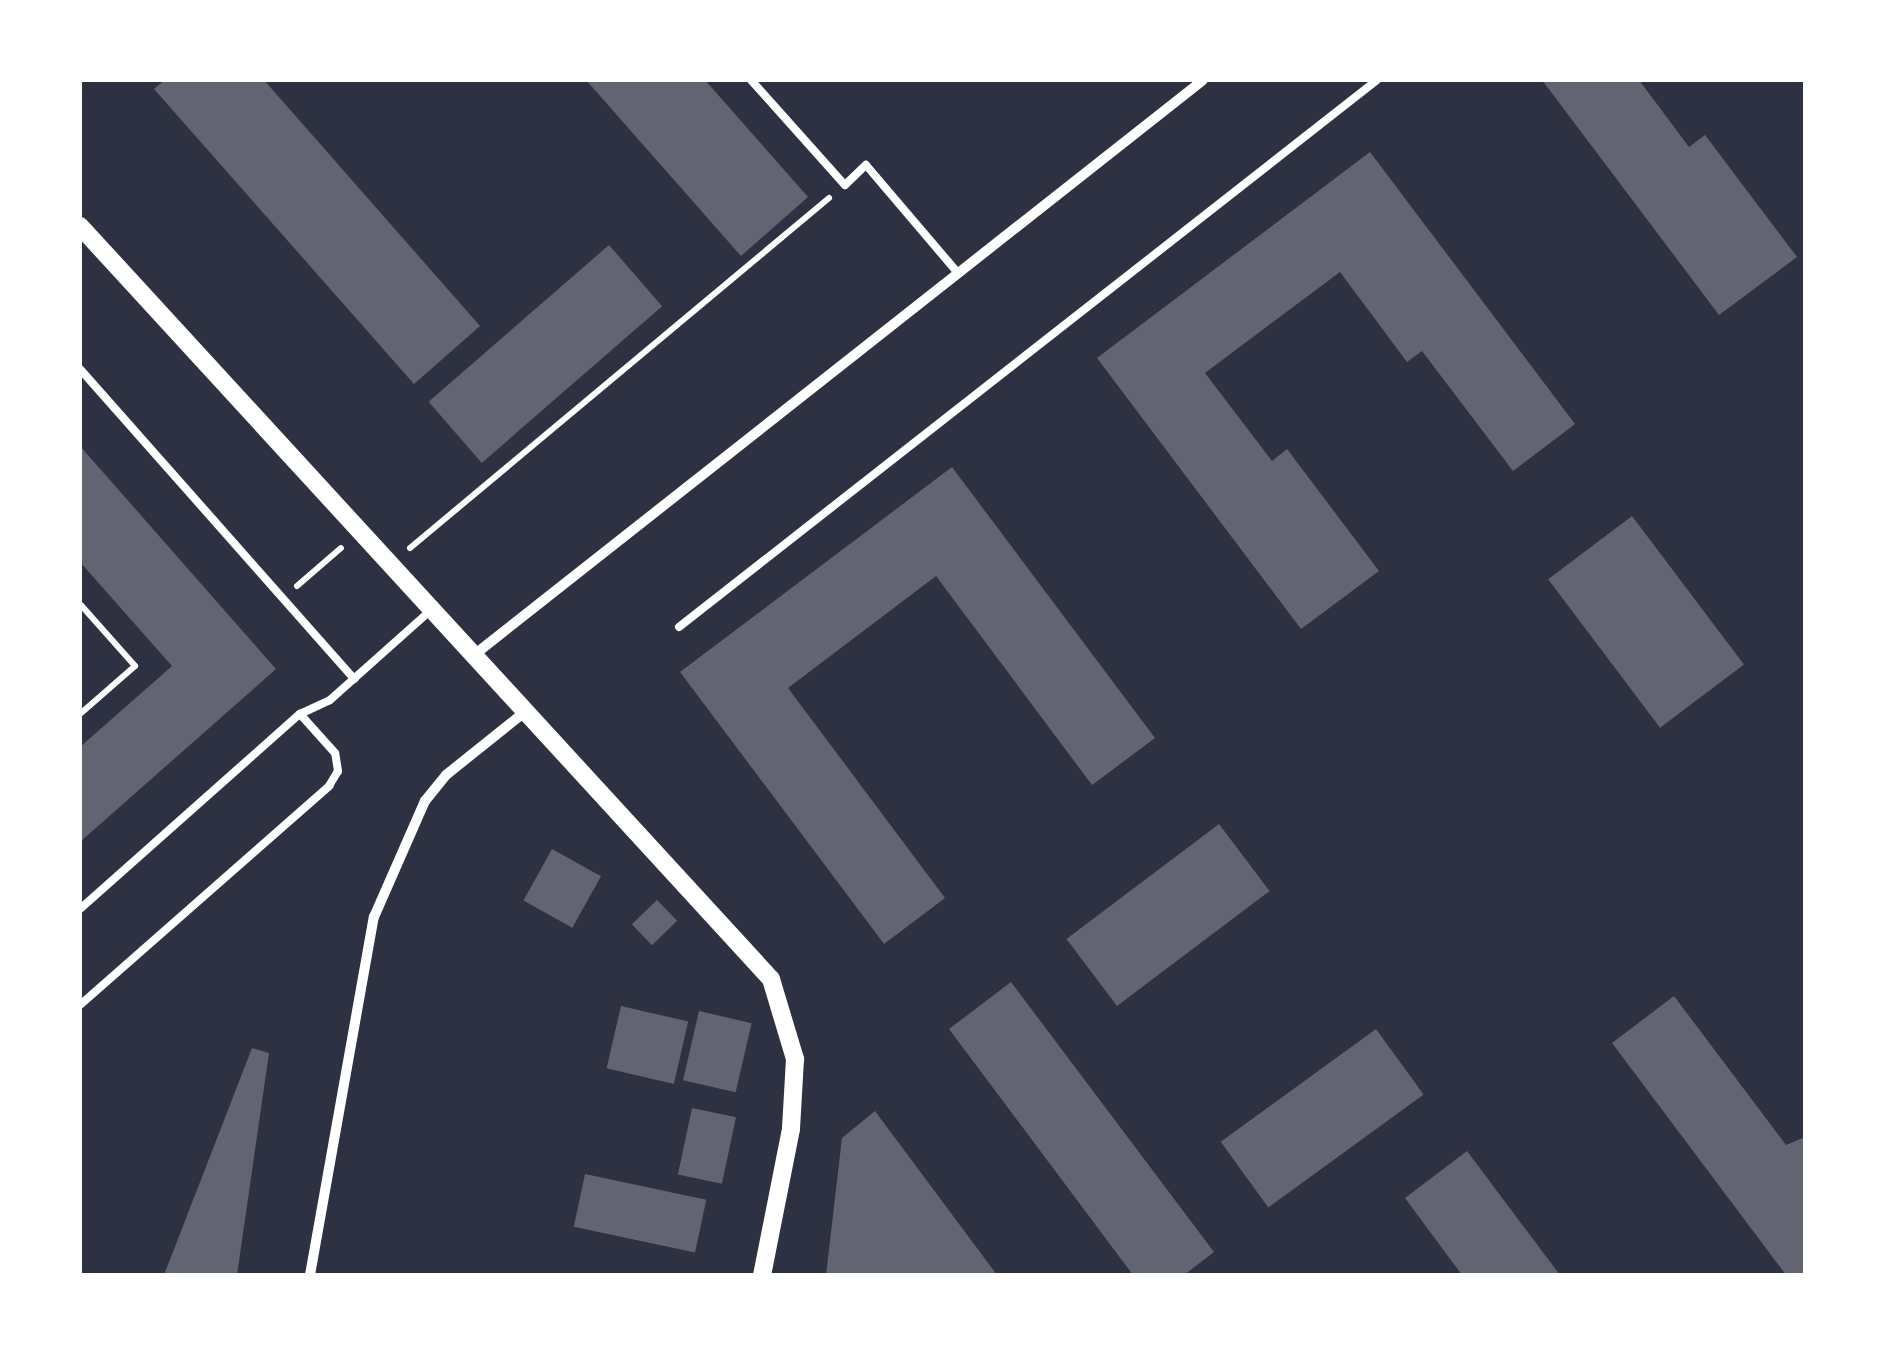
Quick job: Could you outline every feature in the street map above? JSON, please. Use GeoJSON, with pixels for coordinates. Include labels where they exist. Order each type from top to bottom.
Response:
{"type":"FeatureCollection","features":[{"type":"Feature","properties":{"kind":"street"},"geometry":{"type":"LineString","coordinates":[[474,655],[1203,80]]}},
{"type":"Feature","properties":{"kind":"street"},"geometry":{"type":"LineString","coordinates":[[80,226],[772,978],[795,1058],[790,1130],[762,1275]]}},
{"type":"Feature","properties":{"kind":"street"},"geometry":{"type":"LineString","coordinates":[[310,1275],[374,918],[425,801],[446,775],[526,711]]}},
{"type":"Feature","properties":{"kind":"lane"},"geometry":{"type":"LineString","coordinates":[[751,80],[844,185],[866,164],[958,273]]}},
{"type":"Feature","properties":{"kind":"lane"},"geometry":{"type":"LineString","coordinates":[[679,627],[1377,80]]}},
{"type":"Feature","properties":{"kind":"lane"},"geometry":{"type":"LineString","coordinates":[[80,370],[354,679]]}},
{"type":"Feature","properties":{"kind":"lane"},"geometry":{"type":"LineString","coordinates":[[80,909],[300,714],[354,679],[432,609]]}},
{"type":"Feature","properties":{"kind":"lane"},"geometry":{"type":"LineString","coordinates":[[80,1005],[329,786],[338,771],[334,753],[300,714]]}},
{"type":"Feature","properties":{"kind":"path"},"geometry":{"type":"LineString","coordinates":[[420,560],[409,547],[844,185]]}},
{"type":"Feature","properties":{"kind":"path"},"geometry":{"type":"LineString","coordinates":[[283,599],[342,547]]}},
{"type":"Feature","properties":{"kind":"path"},"geometry":{"type":"LineString","coordinates":[[80,604],[134,666],[80,714]]}},
{"type":"Feature","properties":{"kind":"building"},"geometry":{"type":"Polygon","coordinates":[[[165,80],[264,80],[480,326],[414,384],[154,89],[165,80]]]}},
{"type":"Feature","properties":{"kind":"building"},"geometry":{"type":"Polygon","coordinates":[[[586,80],[705,80],[808,197],[741,256],[586,80]]]}},
{"type":"Feature","properties":{"kind":"building"},"geometry":{"type":"Polygon","coordinates":[[[1542,80],[1639,80],[1689,147],[1705,135],[1797,257],[1719,315],[1542,80]]]}},
{"type":"Feature","properties":{"kind":"building"},"geometry":{"type":"Polygon","coordinates":[[[1370,152],[1575,424],[1513,471],[1422,351],[1407,362],[1340,272],[1205,373],[1272,461],[1287,449],[1379,571],[1301,629],[1097,358],[1370,152]]]}},
{"type":"Feature","properties":{"kind":"building"},"geometry":{"type":"Polygon","coordinates":[[[609,245],[662,306],[482,463],[429,402],[609,245]]]}},
{"type":"Feature","properties":{"kind":"building"},"geometry":{"type":"Polygon","coordinates":[[[80,446],[276,669],[80,842],[80,747],[172,666],[80,562],[80,446]]]}},
{"type":"Feature","properties":{"kind":"building"},"geometry":{"type":"Polygon","coordinates":[[[952,467],[1155,738],[1092,785],[936,576],[788,688],[945,898],[884,944],[680,672],[952,467]]]}},
{"type":"Feature","properties":{"kind":"building"},"geometry":{"type":"Polygon","coordinates":[[[1632,516],[1744,665],[1660,728],[1548,579],[1632,516]]]}},
{"type":"Feature","properties":{"kind":"building"},"geometry":{"type":"Polygon","coordinates":[[[1219,824],[1270,891],[1117,1006],[1066,939],[1219,824]]]}},
{"type":"Feature","properties":{"kind":"building"},"geometry":{"type":"Polygon","coordinates":[[[552,849],[601,876],[572,928],[523,901],[552,849]]]}},
{"type":"Feature","properties":{"kind":"building"},"geometry":{"type":"Polygon","coordinates":[[[657,900],[677,921],[652,945],[632,924],[657,900]]]}},
{"type":"Feature","properties":{"kind":"building"},"geometry":{"type":"Polygon","coordinates":[[[1011,982],[1214,1252],[1184,1275],[1133,1275],[949,1029],[1011,982]]]}},
{"type":"Feature","properties":{"kind":"building"},"geometry":{"type":"Polygon","coordinates":[[[1674,996],[1786,1145],[1805,1137],[1805,1275],[1786,1275],[1612,1043],[1674,996]]]}},
{"type":"Feature","properties":{"kind":"building"},"geometry":{"type":"Polygon","coordinates":[[[621,1006],[688,1022],[674,1084],[607,1068],[621,1006]]]}},
{"type":"Feature","properties":{"kind":"building"},"geometry":{"type":"Polygon","coordinates":[[[699,1011],[752,1023],[736,1092],[683,1080],[699,1011]]]}},
{"type":"Feature","properties":{"kind":"building"},"geometry":{"type":"Polygon","coordinates":[[[1376,1029],[1424,1095],[1268,1207],[1221,1142],[1376,1029]]]}},
{"type":"Feature","properties":{"kind":"building"},"geometry":{"type":"Polygon","coordinates":[[[252,1048],[269,1053],[237,1275],[164,1275],[252,1048]]]}},
{"type":"Feature","properties":{"kind":"building"},"geometry":{"type":"Polygon","coordinates":[[[692,1108],[736,1117],[722,1184],[678,1175],[692,1108]]]}},
{"type":"Feature","properties":{"kind":"building"},"geometry":{"type":"Polygon","coordinates":[[[875,1111],[997,1275],[826,1275],[842,1138],[875,1111]]]}},
{"type":"Feature","properties":{"kind":"building"},"geometry":{"type":"Polygon","coordinates":[[[1467,1151],[1560,1275],[1462,1275],[1405,1198],[1467,1151]]]}},
{"type":"Feature","properties":{"kind":"building"},"geometry":{"type":"Polygon","coordinates":[[[585,1174],[706,1200],[695,1253],[574,1227],[585,1174]]]}}]}
